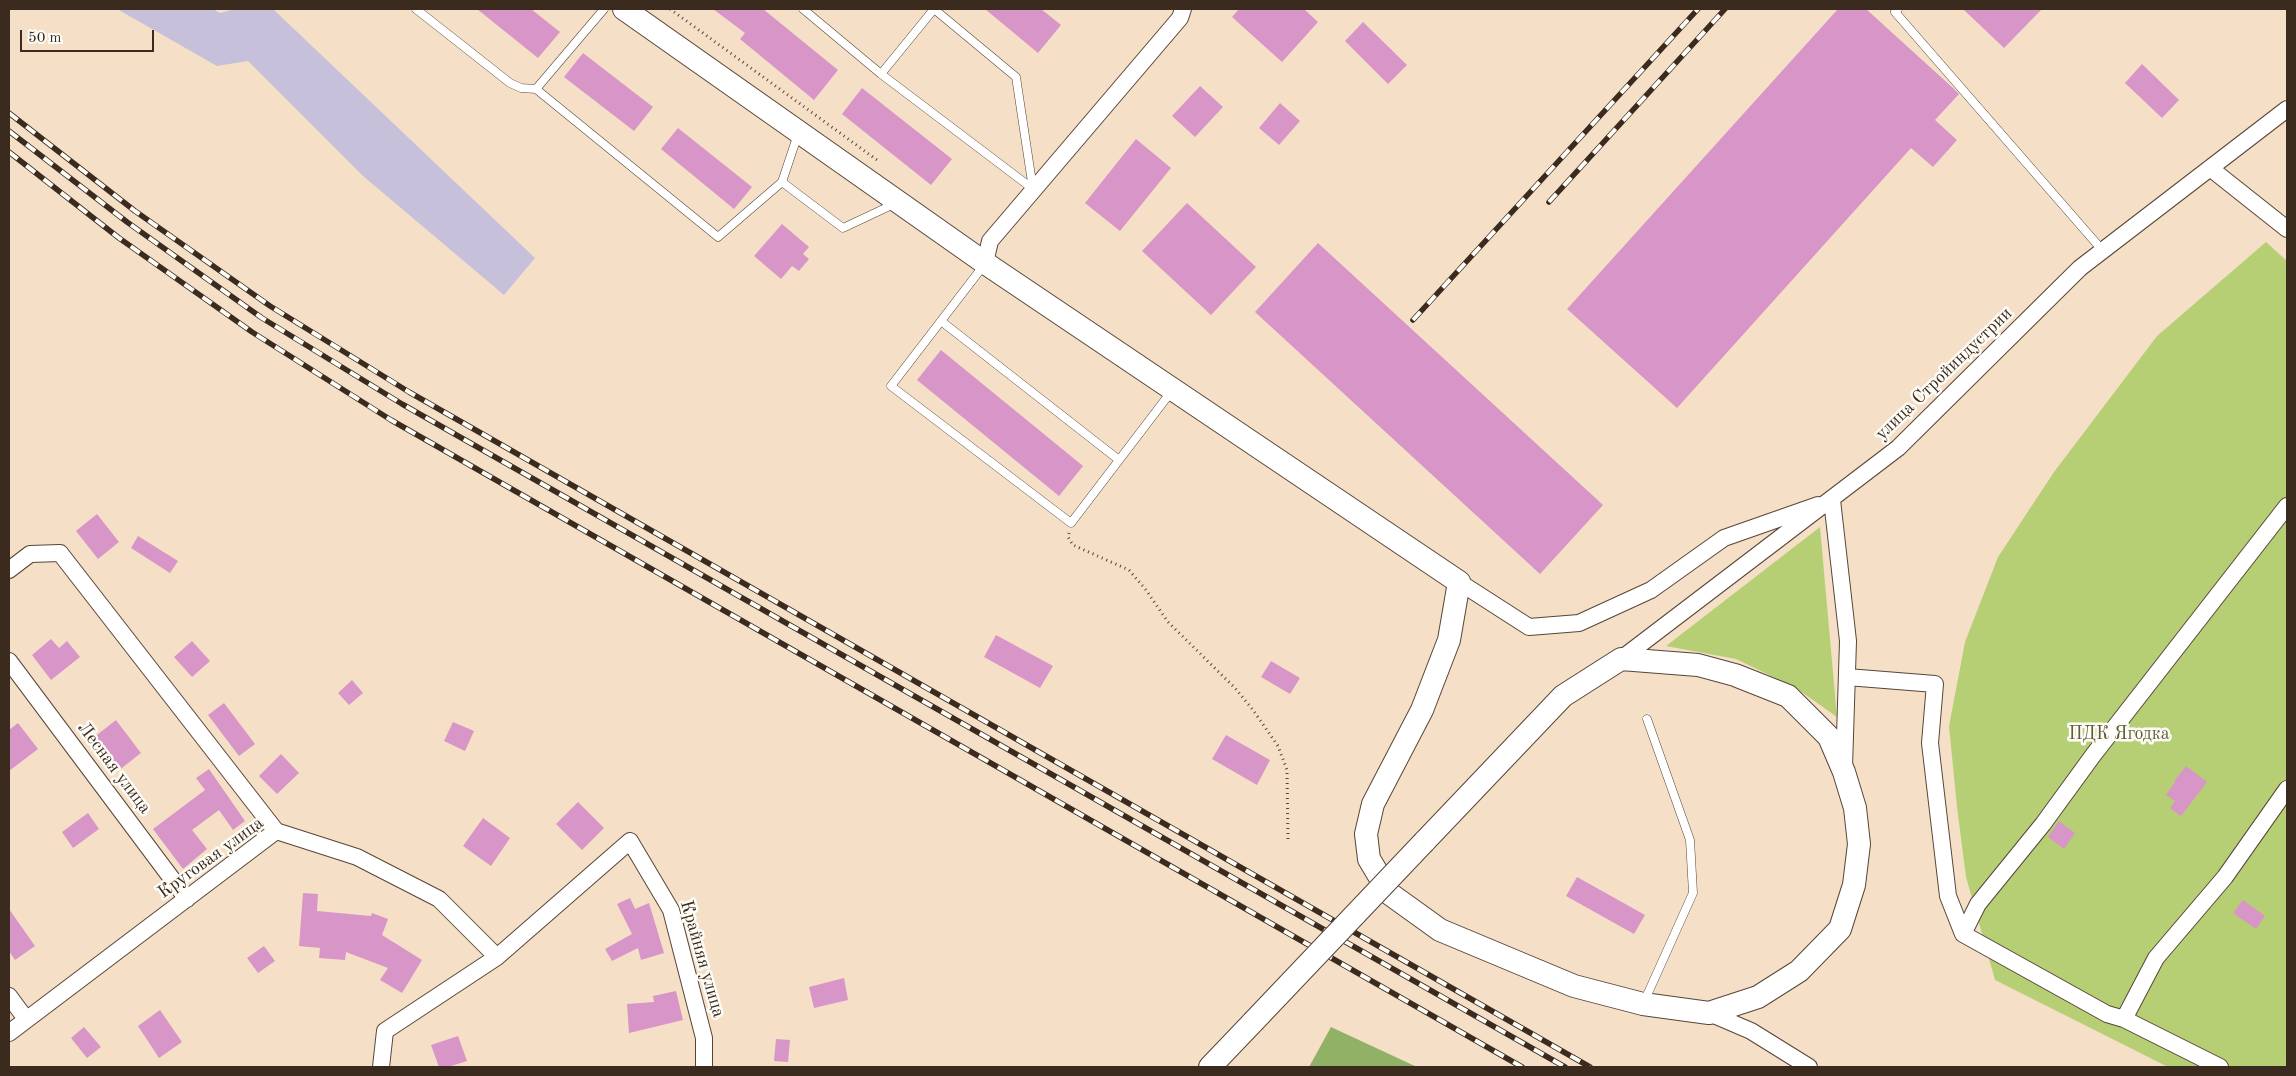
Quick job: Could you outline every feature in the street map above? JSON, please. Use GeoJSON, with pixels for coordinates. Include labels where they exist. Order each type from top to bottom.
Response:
{"type":"FeatureCollection","features":[{"type":"Feature","properties":{"kind":"street"},"geometry":{"type":"LineString","coordinates":[[624,9],[985,263],[1459,582],[1529,627],[1579,623],[1651,590],[1724,538],[1832,500],[1848,641],[1844,772]]}},
{"type":"Feature","properties":{"kind":"street"},"geometry":{"type":"LineString","coordinates":[[985,263],[990,241],[1180,18],[1183,9]]}},
{"type":"Feature","properties":{"kind":"street","name":"улица Стройиндустрии"},"geometry":{"type":"LineString","coordinates":[[1621,659],[1898,448],[2080,268],[2287,109]]}},
{"type":"Feature","properties":{"kind":"street"},"geometry":{"type":"LineString","coordinates":[[2210,168],[2287,229]]}},
{"type":"Feature","properties":{"kind":"street"},"geometry":{"type":"LineString","coordinates":[[1963,934],[1978,904],[2043,824],[2094,754],[2287,506]]}},
{"type":"Feature","properties":{"kind":"street"},"geometry":{"type":"LineString","coordinates":[[9,570],[30,554],[60,553],[276,831]]}},
{"type":"Feature","properties":{"kind":"street"},"geometry":{"type":"LineString","coordinates":[[1459,582],[1449,640],[1422,710],[1373,804],[1366,834],[1369,859],[1390,894],[1440,930],[1574,986],[1643,1004],[1709,1013],[1751,1031],[1809,1067]]}},
{"type":"Feature","properties":{"kind":"street"},"geometry":{"type":"LineString","coordinates":[[1210,1067],[1563,696],[1621,659],[1698,665],[1735,675],[1788,696],[1828,737],[1844,772],[1855,808],[1859,844],[1854,885],[1840,929],[1799,971],[1758,997],[1709,1013]]}},
{"type":"Feature","properties":{"kind":"street","name":"Лесная улица"},"geometry":{"type":"LineString","coordinates":[[9,661],[187,899]]}},
{"type":"Feature","properties":{"kind":"street"},"geometry":{"type":"LineString","coordinates":[[1847,677],[1935,684],[1930,743],[1948,896],[1963,934],[2107,1014],[2124,1018],[2220,1067]]}},
{"type":"Feature","properties":{"kind":"street"},"geometry":{"type":"LineString","coordinates":[[2124,1018],[2156,958],[2225,877],[2287,789]]}},
{"type":"Feature","properties":{"kind":"street","name":"Круговая улица"},"geometry":{"type":"LineString","coordinates":[[9,1033],[276,831],[357,858],[440,899],[498,957]]}},
{"type":"Feature","properties":{"kind":"street","name":"Крайняя улица"},"geometry":{"type":"LineString","coordinates":[[498,957],[630,841],[671,910],[704,1038],[704,1067]]}},
{"type":"Feature","properties":{"kind":"street"},"geometry":{"type":"LineString","coordinates":[[381,1067],[385,1031],[498,957]]}},
{"type":"Feature","properties":{"kind":"street"},"geometry":{"type":"LineString","coordinates":[[9,996],[26,1019]]}},
{"type":"Feature","properties":{"kind":"lane"},"geometry":{"type":"LineString","coordinates":[[416,9],[510,82],[521,88],[536,89],[718,237],[782,182],[799,132]]}},
{"type":"Feature","properties":{"kind":"lane"},"geometry":{"type":"LineString","coordinates":[[536,89],[604,9]]}},
{"type":"Feature","properties":{"kind":"lane"},"geometry":{"type":"LineString","coordinates":[[803,9],[881,74],[1033,190]]}},
{"type":"Feature","properties":{"kind":"lane"},"geometry":{"type":"LineString","coordinates":[[881,74],[934,9],[1016,77],[1033,190]]}},
{"type":"Feature","properties":{"kind":"lane"},"geometry":{"type":"LineString","coordinates":[[1898,9],[1895,12],[2102,251]]}},
{"type":"Feature","properties":{"kind":"lane"},"geometry":{"type":"LineString","coordinates":[[782,182],[844,228],[898,202]]}},
{"type":"Feature","properties":{"kind":"lane"},"geometry":{"type":"LineString","coordinates":[[985,263],[891,386],[1071,523],[1173,390]]}},
{"type":"Feature","properties":{"kind":"lane"},"geometry":{"type":"LineString","coordinates":[[941,321],[1119,460]]}},
{"type":"Feature","properties":{"kind":"lane"},"geometry":{"type":"LineString","coordinates":[[1643,1004],[1693,893],[1690,840],[1647,719]]}},
{"type":"Feature","properties":{"kind":"path"},"geometry":{"type":"LineString","coordinates":[[670,9],[884,166]]}},
{"type":"Feature","properties":{"kind":"path"},"geometry":{"type":"LineString","coordinates":[[1071,523],[1068,536],[1073,545],[1128,570],[1146,590],[1168,622],[1235,688],[1278,746],[1287,770],[1288,839]]}},
{"type":"Feature","properties":{"kind":"shaded area"},"geometry":{"type":"Polygon","coordinates":[[[117,9],[213,9],[220,13],[235,9],[273,9],[535,258],[504,295],[363,176],[248,61],[217,66],[117,9]]]}},
{"type":"Feature","properties":{"kind":"green space","name":"ПДК Ягодка"},"geometry":{"type":"Polygon","coordinates":[[[2266,242],[2287,261],[2287,1067],[2168,1067],[1995,980],[1966,877],[1949,726],[1965,642],[1998,557],[2054,472],[2157,336],[2266,242]]]}},
{"type":"Feature","properties":{"kind":"green space"},"geometry":{"type":"Polygon","coordinates":[[[1820,527],[1837,717],[1796,688],[1736,659],[1666,646],[1820,527]]]}},
{"type":"Feature","properties":{"kind":"green space"},"geometry":{"type":"Polygon","coordinates":[[[1331,1027],[1417,1067],[1309,1067],[1331,1027]]]}},
{"type":"Feature","properties":{"kind":"building"},"geometry":{"type":"Polygon","coordinates":[[[477,9],[531,9],[560,32],[538,58],[477,9]]]}},
{"type":"Feature","properties":{"kind":"building"},"geometry":{"type":"Polygon","coordinates":[[[713,9],[763,9],[838,70],[814,100],[740,39],[745,33],[713,9]]]}},
{"type":"Feature","properties":{"kind":"building"},"geometry":{"type":"Polygon","coordinates":[[[985,9],[1041,9],[1061,25],[1038,53],[985,9]]]}},
{"type":"Feature","properties":{"kind":"building"},"geometry":{"type":"Polygon","coordinates":[[[1239,9],[1304,9],[1318,22],[1282,62],[1232,17],[1239,9]]]}},
{"type":"Feature","properties":{"kind":"building"},"geometry":{"type":"Polygon","coordinates":[[[1838,9],[1866,9],[1959,94],[1935,120],[1957,140],[1933,167],[1911,148],[1677,408],[1567,309],[1838,9]]]}},
{"type":"Feature","properties":{"kind":"building"},"geometry":{"type":"Polygon","coordinates":[[[1963,9],[2042,9],[2004,48],[1963,9]]]}},
{"type":"Feature","properties":{"kind":"building"},"geometry":{"type":"Polygon","coordinates":[[[1363,22],[1407,65],[1388,84],[1345,41],[1363,22]]]}},
{"type":"Feature","properties":{"kind":"building"},"geometry":{"type":"Polygon","coordinates":[[[583,53],[653,107],[634,131],[564,77],[583,53]]]}},
{"type":"Feature","properties":{"kind":"building"},"geometry":{"type":"Polygon","coordinates":[[[2142,64],[2179,100],[2162,118],[2125,83],[2142,64]]]}},
{"type":"Feature","properties":{"kind":"building"},"geometry":{"type":"Polygon","coordinates":[[[1200,86],[1223,107],[1195,137],[1172,116],[1200,86]]]}},
{"type":"Feature","properties":{"kind":"building"},"geometry":{"type":"Polygon","coordinates":[[[862,88],[952,159],[931,185],[842,114],[862,88]]]}},
{"type":"Feature","properties":{"kind":"building"},"geometry":{"type":"Polygon","coordinates":[[[1280,103],[1300,121],[1279,145],[1259,128],[1280,103]]]}},
{"type":"Feature","properties":{"kind":"building"},"geometry":{"type":"Polygon","coordinates":[[[678,128],[752,187],[734,209],[661,149],[678,128]]]}},
{"type":"Feature","properties":{"kind":"building"},"geometry":{"type":"Polygon","coordinates":[[[1136,139],[1171,168],[1120,231],[1085,203],[1136,139]]]}},
{"type":"Feature","properties":{"kind":"building"},"geometry":{"type":"Polygon","coordinates":[[[1187,203],[1256,267],[1211,315],[1142,251],[1187,203]]]}},
{"type":"Feature","properties":{"kind":"building"},"geometry":{"type":"Polygon","coordinates":[[[782,224],[809,247],[803,254],[809,259],[799,271],[792,266],[781,279],[754,256],[782,224]]]}},
{"type":"Feature","properties":{"kind":"building"},"geometry":{"type":"Polygon","coordinates":[[[1318,243],[1603,505],[1540,574],[1255,312],[1318,243]]]}},
{"type":"Feature","properties":{"kind":"building"},"geometry":{"type":"Polygon","coordinates":[[[941,350],[1083,466],[1059,496],[917,380],[941,350]]]}},
{"type":"Feature","properties":{"kind":"building"},"geometry":{"type":"Polygon","coordinates":[[[97,514],[119,542],[98,559],[76,531],[97,514]]]}},
{"type":"Feature","properties":{"kind":"building"},"geometry":{"type":"Polygon","coordinates":[[[138,536],[178,561],[170,573],[131,548],[138,536]]]}},
{"type":"Feature","properties":{"kind":"building"},"geometry":{"type":"Polygon","coordinates":[[[996,635],[1053,666],[1040,688],[984,657],[996,635]]]}},
{"type":"Feature","properties":{"kind":"building"},"geometry":{"type":"Polygon","coordinates":[[[51,639],[59,648],[67,641],[80,657],[51,680],[32,655],[51,639]]]}},
{"type":"Feature","properties":{"kind":"building"},"geometry":{"type":"Polygon","coordinates":[[[192,641],[210,661],[192,677],[174,657],[192,641]]]}},
{"type":"Feature","properties":{"kind":"building"},"geometry":{"type":"Polygon","coordinates":[[[1271,661],[1300,678],[1290,694],[1261,677],[1271,661]]]}},
{"type":"Feature","properties":{"kind":"building"},"geometry":{"type":"Polygon","coordinates":[[[352,680],[363,693],[349,705],[338,693],[352,680]]]}},
{"type":"Feature","properties":{"kind":"building"},"geometry":{"type":"Polygon","coordinates":[[[224,703],[255,744],[239,756],[208,715],[224,703]]]}},
{"type":"Feature","properties":{"kind":"building"},"geometry":{"type":"Polygon","coordinates":[[[116,720],[141,753],[118,771],[93,738],[116,720]]]}},
{"type":"Feature","properties":{"kind":"building"},"geometry":{"type":"Polygon","coordinates":[[[453,722],[474,731],[465,751],[444,741],[453,722]]]}},
{"type":"Feature","properties":{"kind":"building"},"geometry":{"type":"Polygon","coordinates":[[[18,723],[38,749],[9,771],[9,730],[18,723]]]}},
{"type":"Feature","properties":{"kind":"building"},"geometry":{"type":"Polygon","coordinates":[[[1226,735],[1270,760],[1257,785],[1212,759],[1226,735]]]}},
{"type":"Feature","properties":{"kind":"building"},"geometry":{"type":"Polygon","coordinates":[[[281,754],[299,773],[277,794],[259,776],[281,754]]]}},
{"type":"Feature","properties":{"kind":"building"},"geometry":{"type":"Polygon","coordinates":[[[2186,766],[2207,782],[2181,816],[2170,808],[2175,801],[2166,795],[2186,766]]]}},
{"type":"Feature","properties":{"kind":"building"},"geometry":{"type":"Polygon","coordinates":[[[209,769],[245,821],[233,830],[219,810],[192,830],[207,849],[183,869],[153,829],[205,790],[196,778],[209,769]]]}},
{"type":"Feature","properties":{"kind":"building"},"geometry":{"type":"Polygon","coordinates":[[[578,802],[604,828],[582,850],[556,824],[578,802]]]}},
{"type":"Feature","properties":{"kind":"building"},"geometry":{"type":"Polygon","coordinates":[[[88,813],[99,829],[73,848],[62,832],[88,813]]]}},
{"type":"Feature","properties":{"kind":"building"},"geometry":{"type":"Polygon","coordinates":[[[483,818],[510,838],[491,866],[463,846],[483,818]]]}},
{"type":"Feature","properties":{"kind":"building"},"geometry":{"type":"Polygon","coordinates":[[[2059,821],[2075,833],[2064,849],[2048,837],[2059,821]]]}},
{"type":"Feature","properties":{"kind":"building"},"geometry":{"type":"Polygon","coordinates":[[[1577,877],[1645,915],[1634,934],[1566,896],[1577,877]]]}},
{"type":"Feature","properties":{"kind":"building"},"geometry":{"type":"Polygon","coordinates":[[[303,893],[318,894],[317,911],[371,916],[372,913],[388,919],[382,935],[422,960],[402,993],[380,980],[388,968],[346,952],[345,960],[319,958],[320,948],[299,946],[303,893]]]}},
{"type":"Feature","properties":{"kind":"building"},"geometry":{"type":"Polygon","coordinates":[[[630,898],[635,909],[649,903],[664,953],[641,960],[638,948],[612,961],[605,949],[632,934],[617,904],[630,898]]]}},
{"type":"Feature","properties":{"kind":"building"},"geometry":{"type":"Polygon","coordinates":[[[2243,900],[2265,916],[2256,929],[2233,913],[2243,900]]]}},
{"type":"Feature","properties":{"kind":"building"},"geometry":{"type":"Polygon","coordinates":[[[9,909],[35,946],[15,960],[9,951],[9,909]]]}},
{"type":"Feature","properties":{"kind":"building"},"geometry":{"type":"Polygon","coordinates":[[[264,946],[275,961],[258,973],[247,958],[264,946]]]}},
{"type":"Feature","properties":{"kind":"building"},"geometry":{"type":"Polygon","coordinates":[[[844,978],[848,1000],[814,1008],[809,987],[844,978]]]}},
{"type":"Feature","properties":{"kind":"building"},"geometry":{"type":"Polygon","coordinates":[[[676,991],[683,1020],[629,1033],[627,1004],[654,1002],[653,996],[676,991]]]}},
{"type":"Feature","properties":{"kind":"building"},"geometry":{"type":"Polygon","coordinates":[[[160,1010],[182,1042],[159,1058],[138,1026],[160,1010]]]}},
{"type":"Feature","properties":{"kind":"building"},"geometry":{"type":"Polygon","coordinates":[[[84,1027],[101,1047],[87,1058],[71,1038],[84,1027]]]}},
{"type":"Feature","properties":{"kind":"building"},"geometry":{"type":"Polygon","coordinates":[[[458,1036],[467,1061],[448,1067],[439,1067],[431,1045],[458,1036]]]}},
{"type":"Feature","properties":{"kind":"building"},"geometry":{"type":"Polygon","coordinates":[[[776,1039],[790,1040],[788,1062],[774,1061],[776,1039]]]}},
{"type":"Feature","properties":{"kind":"railway"},"geometry":{"type":"LineString","coordinates":[[1413,320],[1698,9]]}},
{"type":"Feature","properties":{"kind":"railway"},"geometry":{"type":"LineString","coordinates":[[1549,202],[1725,9]]}},
{"type":"Feature","properties":{"kind":"railway"},"geometry":{"type":"LineString","coordinates":[[9,113],[135,211],[270,306],[409,392],[1590,1067]]}},
{"type":"Feature","properties":{"kind":"railway"},"geometry":{"type":"LineString","coordinates":[[9,131],[127,222],[262,318],[402,404],[1565,1067]]}},
{"type":"Feature","properties":{"kind":"railway"},"geometry":{"type":"LineString","coordinates":[[9,152],[119,238],[252,332],[391,420],[1522,1067]]}}]}
